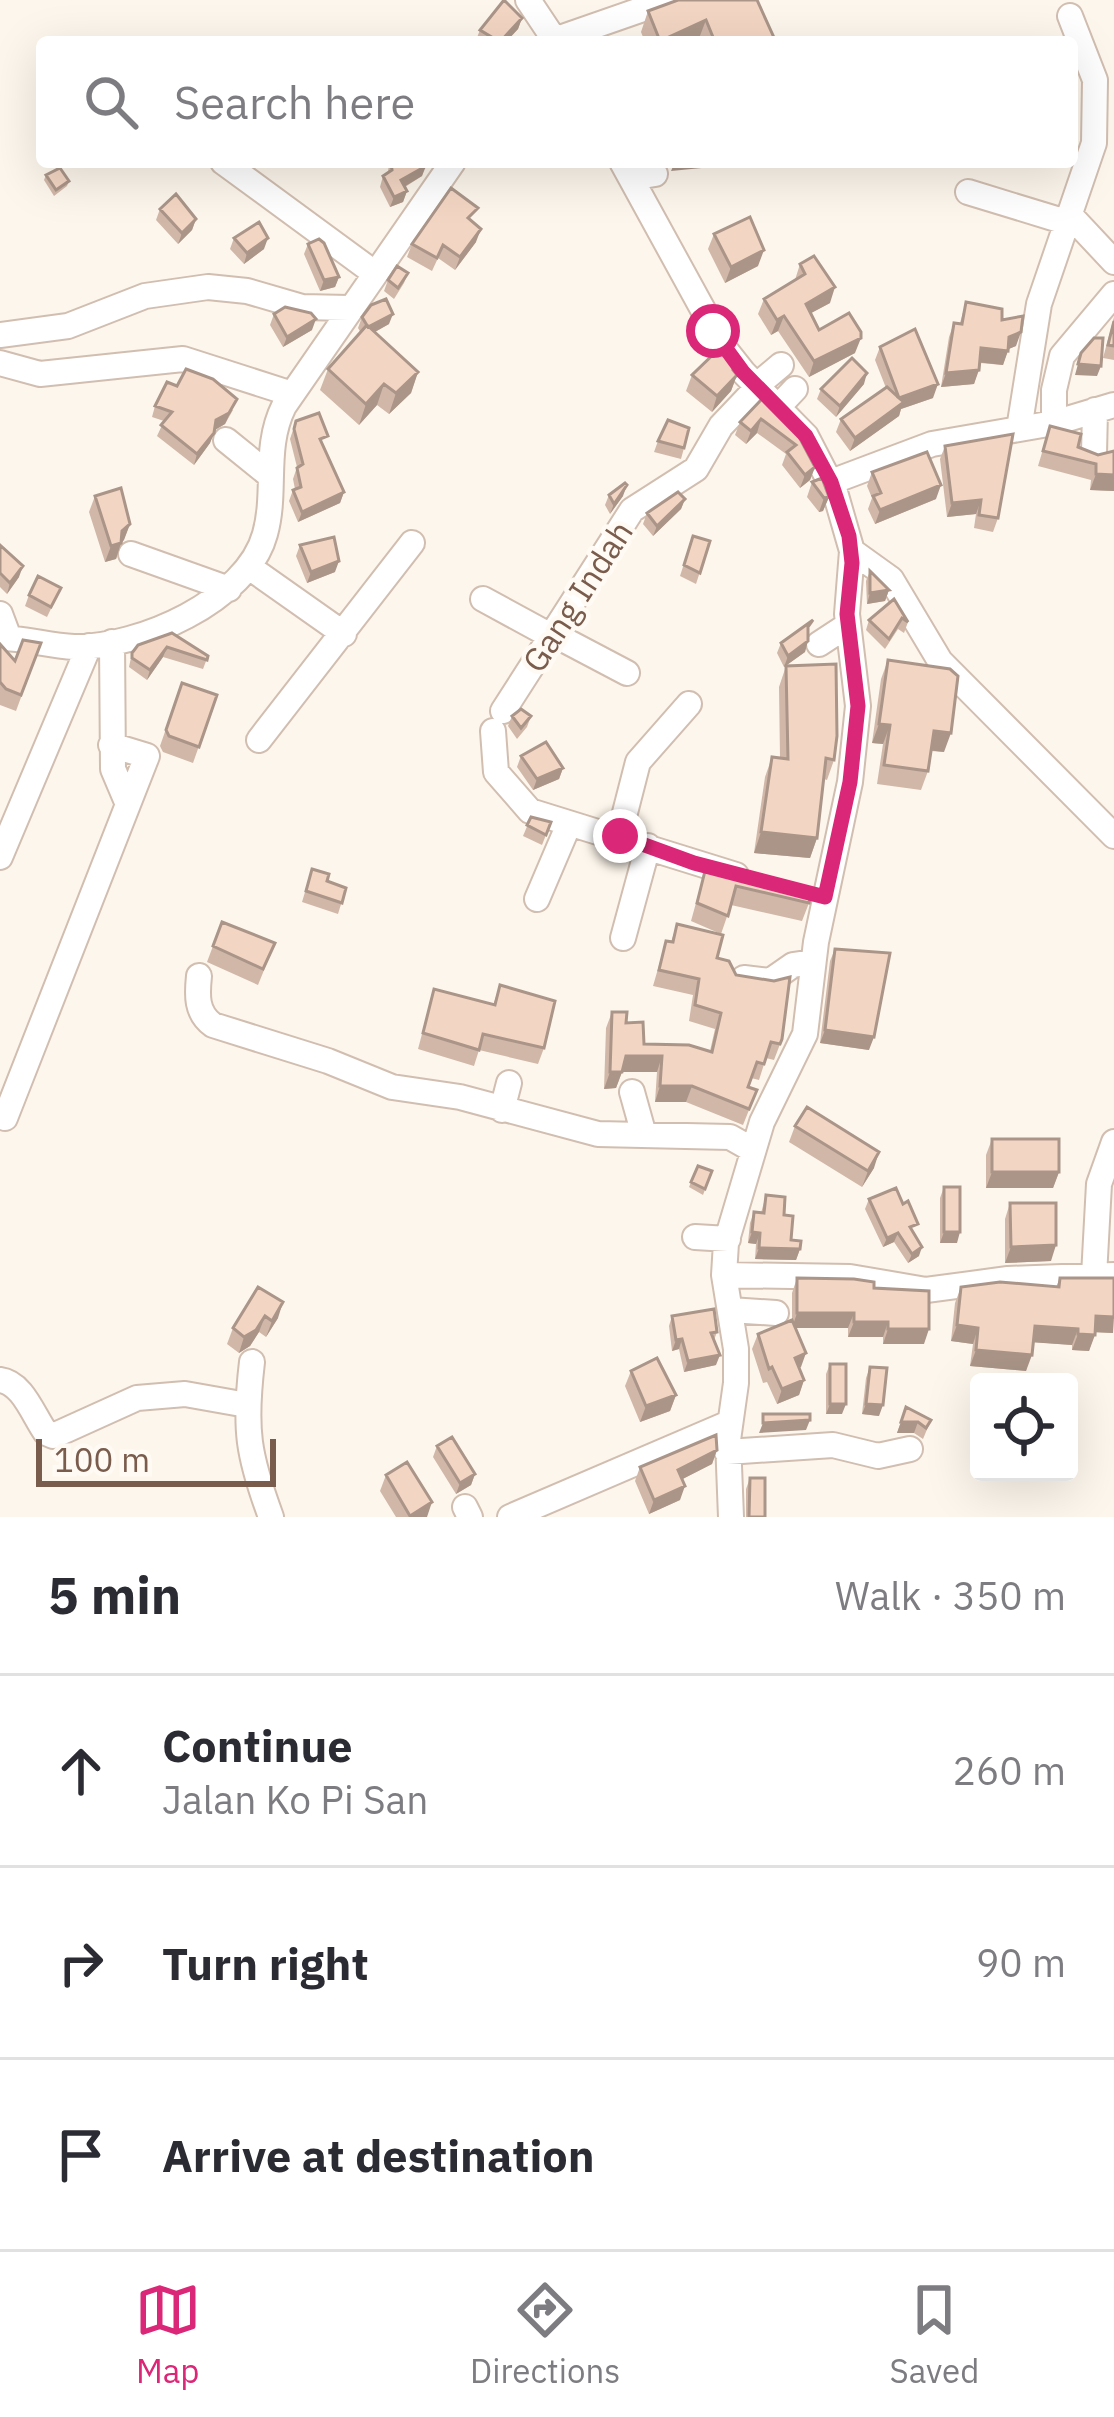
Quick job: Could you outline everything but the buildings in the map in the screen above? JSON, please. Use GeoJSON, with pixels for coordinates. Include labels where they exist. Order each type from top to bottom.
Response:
{"type":"FeatureCollection","features":[{"type":"Feature","properties":{"kind":"street"},"geometry":{"type":"LineString","coordinates":[[528,0],[552,36]]}},
{"type":"Feature","properties":{"kind":"street"},"geometry":{"type":"LineString","coordinates":[[569,36],[670,0]]}},
{"type":"Feature","properties":{"kind":"street"},"geometry":{"type":"LineString","coordinates":[[1019,430],[1039,304],[1091,156],[1097,100],[1092,66],[1070,16]]}},
{"type":"Feature","properties":{"kind":"street"},"geometry":{"type":"LineString","coordinates":[[231,168],[373,272]]}},
{"type":"Feature","properties":{"kind":"street"},"geometry":{"type":"LineString","coordinates":[[3,630],[100,644],[161,627],[203,608],[229,589],[249,567],[266,532],[275,424],[373,272],[449,168]]}},
{"type":"Feature","properties":{"kind":"street"},"geometry":{"type":"LineString","coordinates":[[636,171],[713,331],[757,387],[787,398],[831,482],[852,551],[848,625],[857,684],[855,740],[814,894],[813,962],[802,1044],[753,1150],[728,1239],[724,1275],[736,1367],[727,1453],[731,1517]]}},
{"type":"Feature","properties":{"kind":"street"},"geometry":{"type":"LineString","coordinates":[[968,193],[1068,218],[1114,262]]}},
{"type":"Feature","properties":{"kind":"street"},"geometry":{"type":"LineString","coordinates":[[0,335],[68,326],[146,296],[208,287],[247,291],[302,307],[349,308]]}},
{"type":"Feature","properties":{"kind":"street"},"geometry":{"type":"LineString","coordinates":[[1054,423],[1054,390],[1062,356],[1114,294]]}},
{"type":"Feature","properties":{"kind":"street"},"geometry":{"type":"LineString","coordinates":[[0,363],[40,374],[183,359],[292,394]]}},
{"type":"Feature","properties":{"kind":"street","name":"Gang Indah"},"geometry":{"type":"LineString","coordinates":[[569,824],[518,801],[496,772],[498,721],[632,510],[696,469],[721,426],[781,365]]}},
{"type":"Feature","properties":{"kind":"street"},"geometry":{"type":"LineString","coordinates":[[831,482],[932,444],[1054,423],[1104,407],[1094,454]]}},
{"type":"Feature","properties":{"kind":"street"},"geometry":{"type":"LineString","coordinates":[[226,440],[268,474]]}},
{"type":"Feature","properties":{"kind":"street"},"geometry":{"type":"LineString","coordinates":[[260,740],[412,543]]}},
{"type":"Feature","properties":{"kind":"street"},"geometry":{"type":"LineString","coordinates":[[852,551],[891,579],[940,661],[1114,836]]}},
{"type":"Feature","properties":{"kind":"street"},"geometry":{"type":"LineString","coordinates":[[131,554],[229,589]]}},
{"type":"Feature","properties":{"kind":"street"},"geometry":{"type":"LineString","coordinates":[[249,567],[344,634]]}},
{"type":"Feature","properties":{"kind":"street"},"geometry":{"type":"LineString","coordinates":[[483,599],[627,673]]}},
{"type":"Feature","properties":{"kind":"street"},"geometry":{"type":"LineString","coordinates":[[819,644],[848,625]]}},
{"type":"Feature","properties":{"kind":"street"},"geometry":{"type":"LineString","coordinates":[[5,1118],[147,757],[111,745],[100,644]]}},
{"type":"Feature","properties":{"kind":"street"},"geometry":{"type":"LineString","coordinates":[[0,857],[100,644]]}},
{"type":"Feature","properties":{"kind":"street"},"geometry":{"type":"LineString","coordinates":[[620,836],[638,761],[689,704]]}},
{"type":"Feature","properties":{"kind":"street"},"geometry":{"type":"LineString","coordinates":[[537,899],[569,824],[766,883]]}},
{"type":"Feature","properties":{"kind":"street"},"geometry":{"type":"LineString","coordinates":[[623,938],[648,846]]}},
{"type":"Feature","properties":{"kind":"street"},"geometry":{"type":"LineString","coordinates":[[739,977],[770,981],[794,965],[813,962]]}},
{"type":"Feature","properties":{"kind":"street"},"geometry":{"type":"LineString","coordinates":[[199,976],[199,1004],[205,1019],[213,1024],[328,1061],[392,1088],[440,1093],[598,1134],[730,1137],[753,1150]]}},
{"type":"Feature","properties":{"kind":"street"},"geometry":{"type":"LineString","coordinates":[[502,1110],[509,1083]]}},
{"type":"Feature","properties":{"kind":"street"},"geometry":{"type":"LineString","coordinates":[[632,1092],[644,1135]]}},
{"type":"Feature","properties":{"kind":"street"},"geometry":{"type":"LineString","coordinates":[[724,1275],[850,1277],[926,1290],[1008,1279],[1104,1275],[1099,1184],[1114,1142]]}},
{"type":"Feature","properties":{"kind":"street"},"geometry":{"type":"LineString","coordinates":[[695,1237],[728,1239]]}},
{"type":"Feature","properties":{"kind":"street"},"geometry":{"type":"LineString","coordinates":[[730,1310],[776,1313]]}},
{"type":"Feature","properties":{"kind":"street"},"geometry":{"type":"LineString","coordinates":[[252,1363],[249,1448],[272,1517]]}},
{"type":"Feature","properties":{"kind":"street"},"geometry":{"type":"LineString","coordinates":[[0,1381],[16,1388],[46,1433],[53,1436],[137,1398],[185,1394],[247,1406]]}},
{"type":"Feature","properties":{"kind":"street"},"geometry":{"type":"LineString","coordinates":[[510,1517],[729,1423]]}},
{"type":"Feature","properties":{"kind":"street"},"geometry":{"type":"LineString","coordinates":[[727,1453],[833,1445],[878,1456],[910,1448]]}},
{"type":"Feature","properties":{"kind":"route"},"geometry":{"type":"LineString","coordinates":[[620,836],[694,863],[825,897],[850,782],[858,706],[847,614],[852,563],[849,536],[831,482],[806,436],[743,372],[713,331]]}}]}
